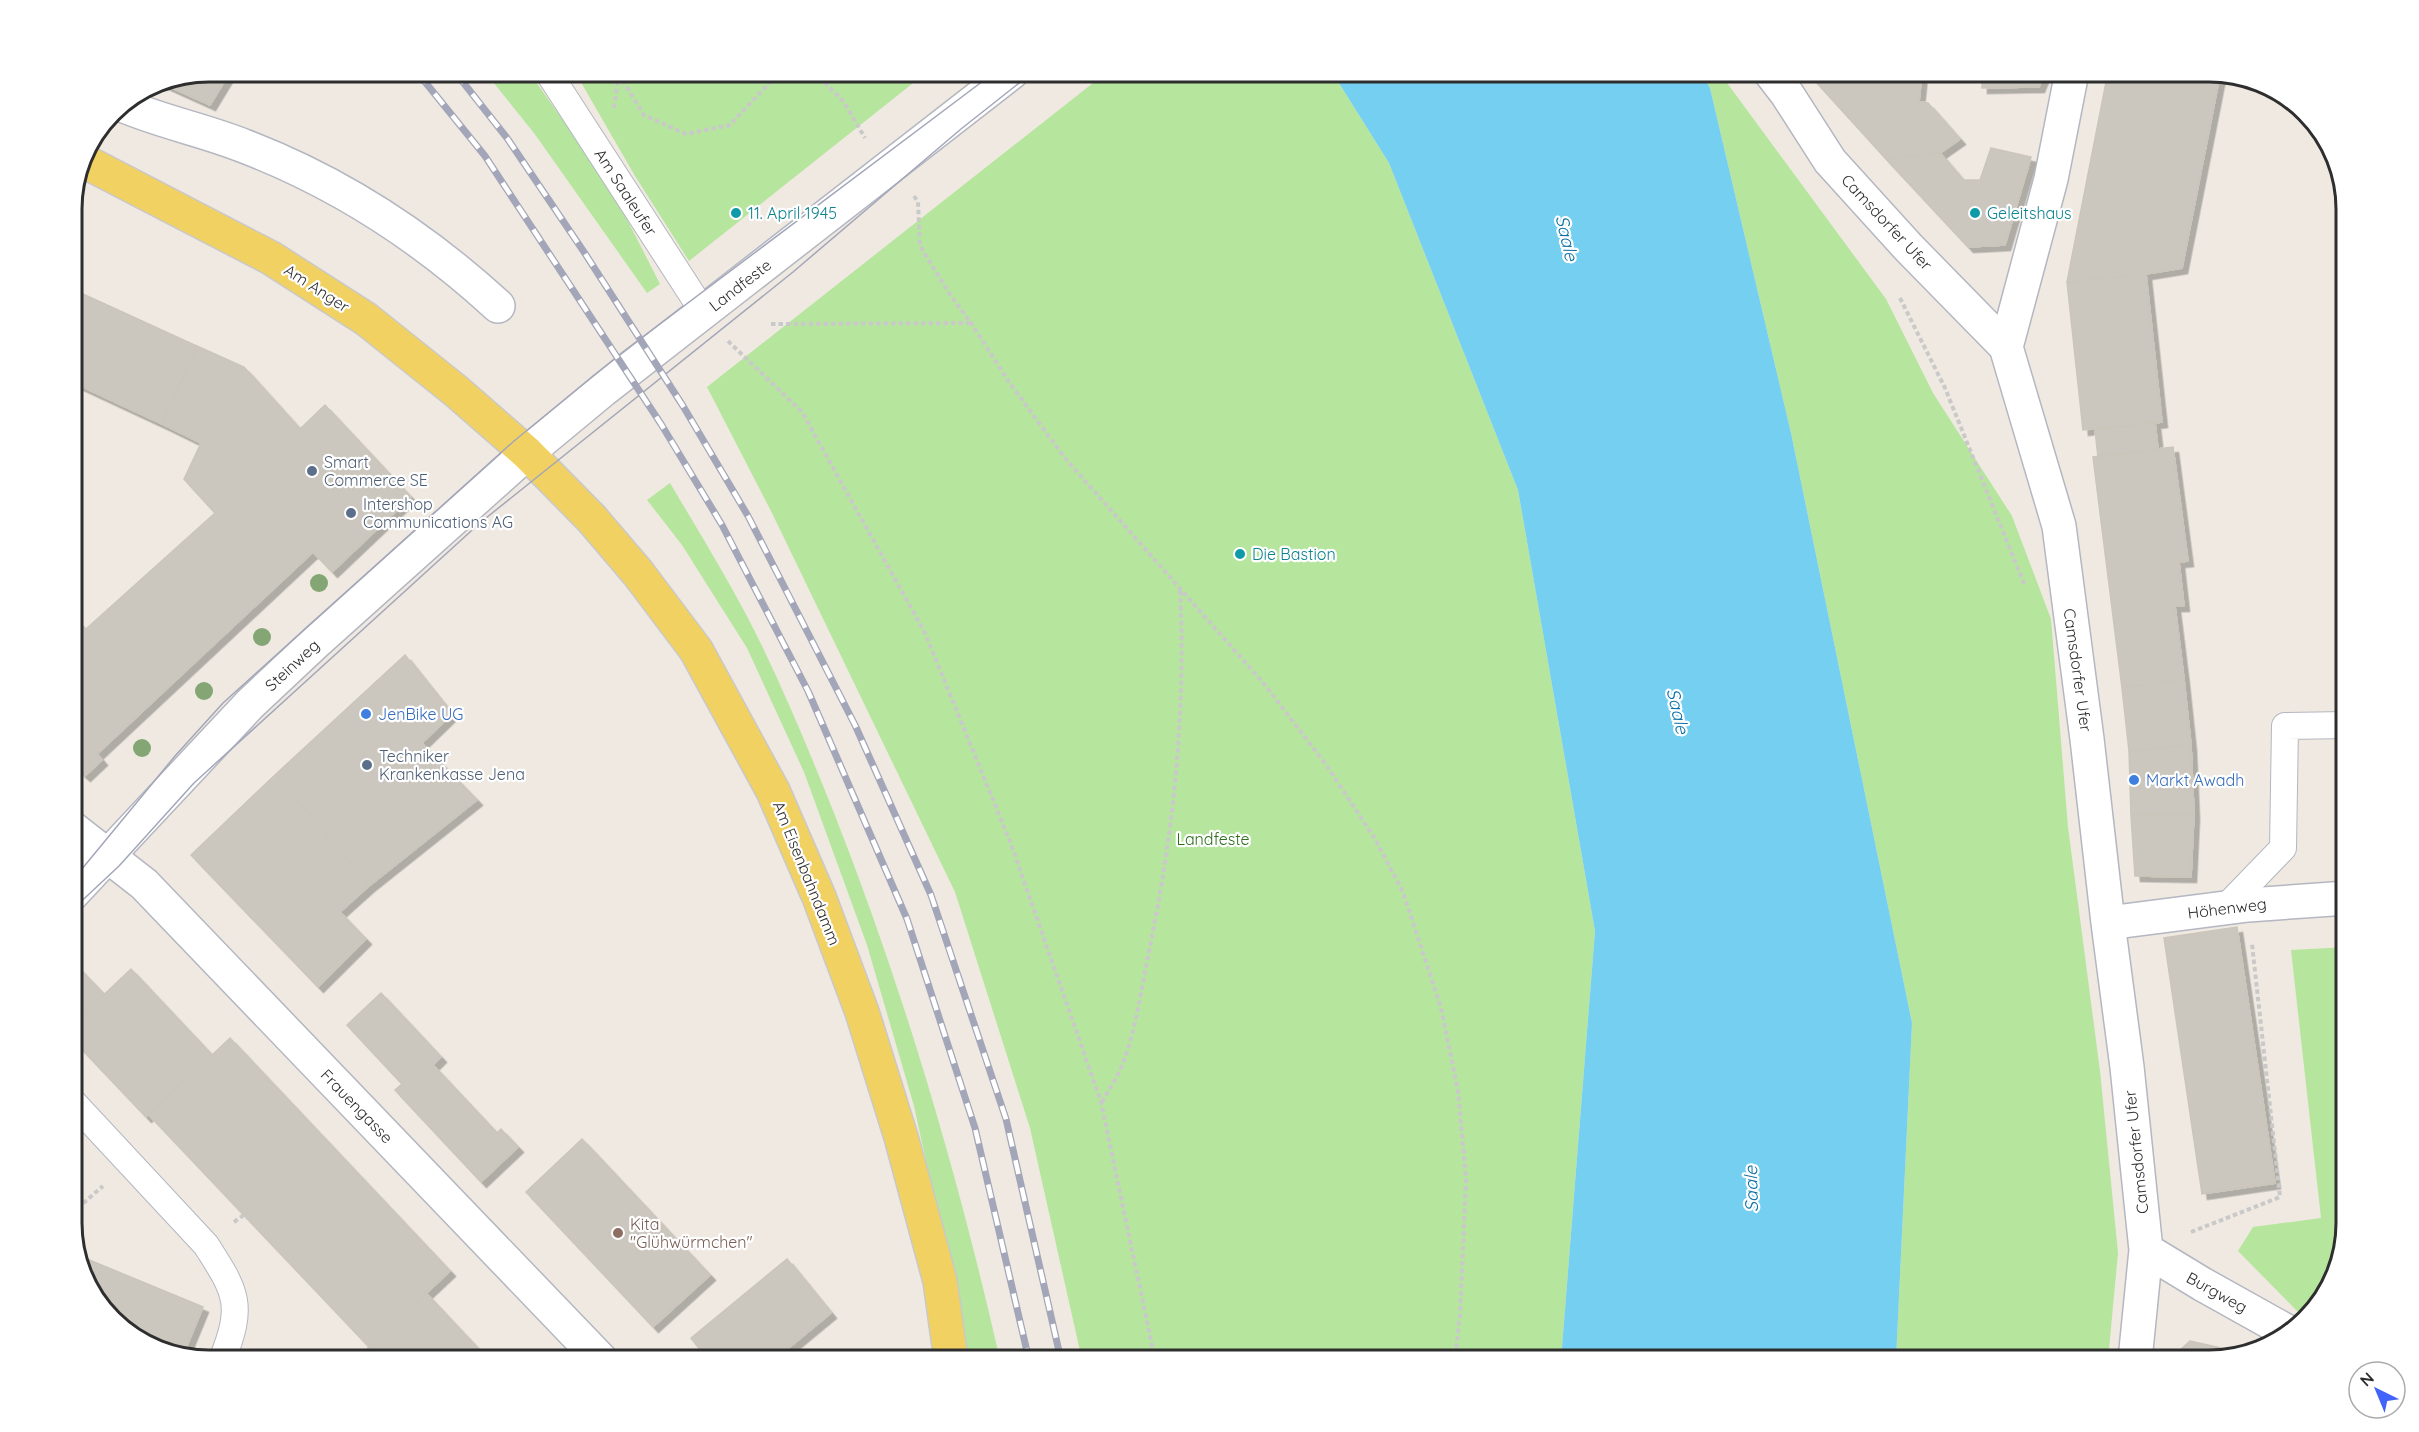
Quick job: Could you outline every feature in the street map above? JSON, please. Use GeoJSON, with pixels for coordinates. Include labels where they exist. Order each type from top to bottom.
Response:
{"type":"FeatureCollection","features":[{"type":"Feature","properties":{"kind":"main road","name":"Am Anger"},"geometry":{"type":"LineString","coordinates":[[91,165],[271,258],[366,320],[464,398],[527,453]]}},
{"type":"Feature","properties":{"kind":"main road","name":"Am Eisenbahndamm"},"geometry":{"type":"LineString","coordinates":[[527,453],[592,519],[638,573],[689,642],[773,791],[827,918],[862,1012],[901,1137],[940,1281],[950,1350]]}},
{"type":"Feature","properties":{"kind":"street","name":"Camsdorfer Ufer"},"geometry":{"type":"LineString","coordinates":[[1778,82],[1830,161],[1909,248],[2006,347],[2059,526],[2127,1067],[2146,1250],[2136,1350]]}},
{"type":"Feature","properties":{"kind":"street"},"geometry":{"type":"LineString","coordinates":[[2006,347],[2050,179],[2070,82]]}},
{"type":"Feature","properties":{"kind":"street","name":"Landfeste"},"geometry":{"type":"LineString","coordinates":[[527,453],[603,390],[998,83]]}},
{"type":"Feature","properties":{"kind":"street"},"geometry":{"type":"LineString","coordinates":[[132,109],[244,145],[350,195],[461,272],[498,306]]}},
{"type":"Feature","properties":{"kind":"street","name":"Steinweg"},"geometry":{"type":"LineString","coordinates":[[83,883],[250,704],[323,635],[527,453]]}},
{"type":"Feature","properties":{"kind":"street","name":"Frauengasse"},"geometry":{"type":"LineString","coordinates":[[83,837],[144,884],[591,1350]]}},
{"type":"Feature","properties":{"kind":"street","name":"Höhenweg"},"geometry":{"type":"LineString","coordinates":[[2108,923],[2236,906],[2336,899]]}},
{"type":"Feature","properties":{"kind":"street","name":"Burgweg"},"geometry":{"type":"LineString","coordinates":[[2146,1250],[2280,1328]]}},
{"type":"Feature","properties":{"kind":"lane","name":"Am Saaleufer"},"geometry":{"type":"LineString","coordinates":[[555,83],[704,313]]}},
{"type":"Feature","properties":{"kind":"lane"},"geometry":{"type":"LineString","coordinates":[[2236,906],[2283,848],[2285,726],[2336,725]]}},
{"type":"Feature","properties":{"kind":"lane"},"geometry":{"type":"LineString","coordinates":[[83,1113],[206,1245],[223,1271],[236,1299],[233,1332],[226,1350]]}},
{"type":"Feature","properties":{"kind":"path"},"geometry":{"type":"LineString","coordinates":[[624,83],[644,115],[686,134],[730,125],[769,83]]}},
{"type":"Feature","properties":{"kind":"path"},"geometry":{"type":"LineString","coordinates":[[825,83],[844,102],[864,137],[918,202],[920,246],[1009,382],[1064,457],[1265,685],[1327,766],[1375,839],[1403,892],[1441,1008],[1458,1091],[1466,1179],[1460,1315],[1456,1350]]}},
{"type":"Feature","properties":{"kind":"path"},"geometry":{"type":"LineString","coordinates":[[1898,295],[1945,388],[2028,594]]}},
{"type":"Feature","properties":{"kind":"path"},"geometry":{"type":"LineString","coordinates":[[704,313],[719,332],[802,412],[925,633],[1011,844],[1101,1102],[1153,1350]]}},
{"type":"Feature","properties":{"kind":"path"},"geometry":{"type":"LineString","coordinates":[[771,324],[971,323]]}},
{"type":"Feature","properties":{"kind":"path"},"geometry":{"type":"LineString","coordinates":[[1101,1102],[1120,1070],[1133,1027],[1167,852],[1178,759],[1182,682],[1180,587]]}},
{"type":"Feature","properties":{"kind":"path"},"geometry":{"type":"LineString","coordinates":[[2146,1250],[2280,1197],[2236,906]]}},
{"type":"Feature","properties":{"kind":"green space"},"geometry":{"type":"Polygon","coordinates":[[[1339,82],[1389,163],[1518,490],[1595,931],[1562,1350],[1080,1350],[1030,1128],[955,892],[772,513],[707,387],[1094,83],[1339,82]]]}},
{"type":"Feature","properties":{"kind":"green space"},"geometry":{"type":"Polygon","coordinates":[[[1707,82],[1727,82],[1886,299],[1933,393],[2012,516],[2051,619],[2068,827],[2100,1071],[2118,1253],[2109,1350],[1896,1350],[1912,1023],[1791,433],[1710,88],[1707,82]]]}},
{"type":"Feature","properties":{"kind":"green space"},"geometry":{"type":"Polygon","coordinates":[[[494,83],[537,83],[612,190],[660,284],[647,293],[534,133],[494,83]]]}},
{"type":"Feature","properties":{"kind":"green space"},"geometry":{"type":"Polygon","coordinates":[[[581,83],[914,83],[689,261],[635,176],[581,83]]]}},
{"type":"Feature","properties":{"kind":"green space"},"geometry":{"type":"Polygon","coordinates":[[[670,483],[753,627],[809,751],[884,947],[928,1084],[966,1221],[998,1350],[967,1350],[914,1106],[867,945],[804,772],[747,648],[682,545],[647,500],[670,483]]]}},
{"type":"Feature","properties":{"kind":"green space"},"geometry":{"type":"Polygon","coordinates":[[[2336,948],[2335,1239],[2332,1256],[2320,1286],[2299,1312],[2238,1251],[2253,1227],[2321,1218],[2291,950],[2336,948]]]}},
{"type":"Feature","properties":{"kind":"water","name":"Saale"},"geometry":{"type":"Polygon","coordinates":[[[1339,82],[1707,82],[1710,88],[1791,433],[1912,1023],[1896,1350],[1562,1350],[1595,931],[1518,490],[1389,163],[1339,82]]]}},
{"type":"Feature","properties":{"kind":"building"},"geometry":{"type":"Polygon","coordinates":[[[1816,82],[1921,82],[1919,102],[1928,103],[1960,139],[1940,153],[1886,159],[1816,82]]]}},
{"type":"Feature","properties":{"kind":"building"},"geometry":{"type":"Polygon","coordinates":[[[1982,82],[2041,82],[2039,87],[1982,88],[1982,82]]]}},
{"type":"Feature","properties":{"kind":"building"},"geometry":{"type":"Polygon","coordinates":[[[2106,82],[2218,83],[2182,268],[2067,282],[2106,82]]]}},
{"type":"Feature","properties":{"kind":"building"},"geometry":{"type":"Polygon","coordinates":[[[201,83],[223,83],[210,105],[172,88],[201,83]]]}},
{"type":"Feature","properties":{"kind":"building","name":"Geleitshaus"},"geometry":{"type":"Polygon","coordinates":[[[1991,148],[2031,157],[2005,245],[1968,247],[1886,159],[1940,153],[1963,180],[1980,180],[1991,148]]]}},
{"type":"Feature","properties":{"kind":"building"},"geometry":{"type":"Polygon","coordinates":[[[2146,274],[2162,422],[2083,430],[2067,282],[2146,274]]]}},
{"type":"Feature","properties":{"kind":"building"},"geometry":{"type":"Polygon","coordinates":[[[83,294],[197,346],[162,424],[83,387],[83,294]]]}},
{"type":"Feature","properties":{"kind":"building"},"geometry":{"type":"Polygon","coordinates":[[[197,346],[244,367],[300,429],[325,405],[411,497],[332,572],[313,552],[97,754],[102,760],[85,776],[83,774],[83,626],[86,629],[215,513],[184,479],[201,443],[162,424],[197,346]]]}},
{"type":"Feature","properties":{"kind":"building"},"geometry":{"type":"Polygon","coordinates":[[[2155,422],[2158,449],[2098,457],[2095,430],[2155,422]]]}},
{"type":"Feature","properties":{"kind":"building"},"geometry":{"type":"Polygon","coordinates":[[[2173,447],[2188,561],[2179,562],[2184,606],[2175,606],[2184,679],[2122,688],[2093,457],[2173,447]]]}},
{"type":"Feature","properties":{"kind":"building"},"geometry":{"type":"Polygon","coordinates":[[[405,655],[452,714],[422,743],[477,800],[369,886],[276,774],[405,655]]]}},
{"type":"Feature","properties":{"kind":"building"},"geometry":{"type":"Polygon","coordinates":[[[2184,679],[2191,745],[2129,751],[2122,688],[2184,679]]]}},
{"type":"Feature","properties":{"kind":"building"},"geometry":{"type":"Polygon","coordinates":[[[2191,745],[2194,814],[2131,815],[2129,751],[2191,745]]]}},
{"type":"Feature","properties":{"kind":"building"},"geometry":{"type":"Polygon","coordinates":[[[276,774],[369,886],[340,912],[366,939],[318,987],[191,855],[276,774]]]}},
{"type":"Feature","properties":{"kind":"building"},"geometry":{"type":"Polygon","coordinates":[[[2194,814],[2191,877],[2135,876],[2131,815],[2194,814]]]}},
{"type":"Feature","properties":{"kind":"building"},"geometry":{"type":"Polygon","coordinates":[[[2237,927],[2275,1183],[2202,1194],[2164,938],[2237,927]]]}},
{"type":"Feature","properties":{"kind":"building"},"geometry":{"type":"Polygon","coordinates":[[[131,969],[212,1055],[146,1117],[83,1051],[83,1015],[131,969]]]}},
{"type":"Feature","properties":{"kind":"building"},"geometry":{"type":"Polygon","coordinates":[[[83,972],[104,994],[83,1014],[83,972]]]}},
{"type":"Feature","properties":{"kind":"building"},"geometry":{"type":"Polygon","coordinates":[[[381,993],[441,1057],[433,1065],[497,1133],[501,1129],[518,1147],[481,1182],[395,1090],[402,1084],[347,1025],[381,993]]]}},
{"type":"Feature","properties":{"kind":"building"},"geometry":{"type":"Polygon","coordinates":[[[230,1038],[450,1271],[369,1347],[149,1115],[230,1038]]]}},
{"type":"Feature","properties":{"kind":"building","name":"Kita \"Glühwürmchen\""},"geometry":{"type":"Polygon","coordinates":[[[582,1139],[710,1275],[653,1327],[526,1192],[582,1139]]]}},
{"type":"Feature","properties":{"kind":"building"},"geometry":{"type":"Polygon","coordinates":[[[88,1259],[203,1307],[187,1347],[161,1340],[132,1323],[109,1300],[99,1286],[88,1259]]]}},
{"type":"Feature","properties":{"kind":"building"},"geometry":{"type":"Polygon","coordinates":[[[787,1259],[831,1313],[786,1350],[700,1350],[691,1338],[787,1259]]]}},
{"type":"Feature","properties":{"kind":"building"},"geometry":{"type":"Polygon","coordinates":[[[426,1293],[480,1350],[366,1350],[426,1293]]]}},
{"type":"Feature","properties":{"kind":"building"},"geometry":{"type":"Polygon","coordinates":[[[2190,1341],[2223,1348],[2210,1350],[2180,1350],[2190,1341]]]}},
{"type":"Feature","properties":{"kind":"tram line"},"geometry":{"type":"LineString","coordinates":[[83,868],[175,756],[223,703],[514,441],[624,351],[981,83]]}},
{"type":"Feature","properties":{"kind":"tram line"},"geometry":{"type":"LineString","coordinates":[[83,900],[119,866],[194,783],[481,522],[793,272],[961,129],[1020,83]]}},
{"type":"Feature","properties":{"kind":"railway"},"geometry":{"type":"LineString","coordinates":[[426,83],[485,156],[661,424],[722,525],[808,691],[907,919],[975,1128],[1027,1350]]}},
{"type":"Feature","properties":{"kind":"railway"},"geometry":{"type":"LineString","coordinates":[[464,83],[507,138],[586,255],[683,406],[748,516],[855,725],[931,895],[1006,1119],[1059,1350]]}},
{"type":"Feature","properties":{"kind":"place","name":"11. April 1945"},"geometry":{"type":"Point","coordinates":[736,213]}},
{"type":"Feature","properties":{"kind":"place","name":"Geleitshaus"},"geometry":{"type":"Point","coordinates":[1975,213]}},
{"type":"Feature","properties":{"kind":"place","name":"Smart Commerce SE"},"geometry":{"type":"Point","coordinates":[312,471]}},
{"type":"Feature","properties":{"kind":"place","name":"Intershop Communications AG"},"geometry":{"type":"Point","coordinates":[351,513]}},
{"type":"Feature","properties":{"kind":"place","name":"Die Bastion"},"geometry":{"type":"Point","coordinates":[1240,554]}},
{"type":"Feature","properties":{"kind":"place","name":"JenBike UG"},"geometry":{"type":"Point","coordinates":[366,714]}},
{"type":"Feature","properties":{"kind":"place","name":"Techniker Krankenkasse Jena"},"geometry":{"type":"Point","coordinates":[367,765]}},
{"type":"Feature","properties":{"kind":"place","name":"Markt Awadh"},"geometry":{"type":"Point","coordinates":[2134,780]}},
{"type":"Feature","properties":{"kind":"place","name":"Kita \"Glühwürmchen\""},"geometry":{"type":"Point","coordinates":[618,1233]}}]}
